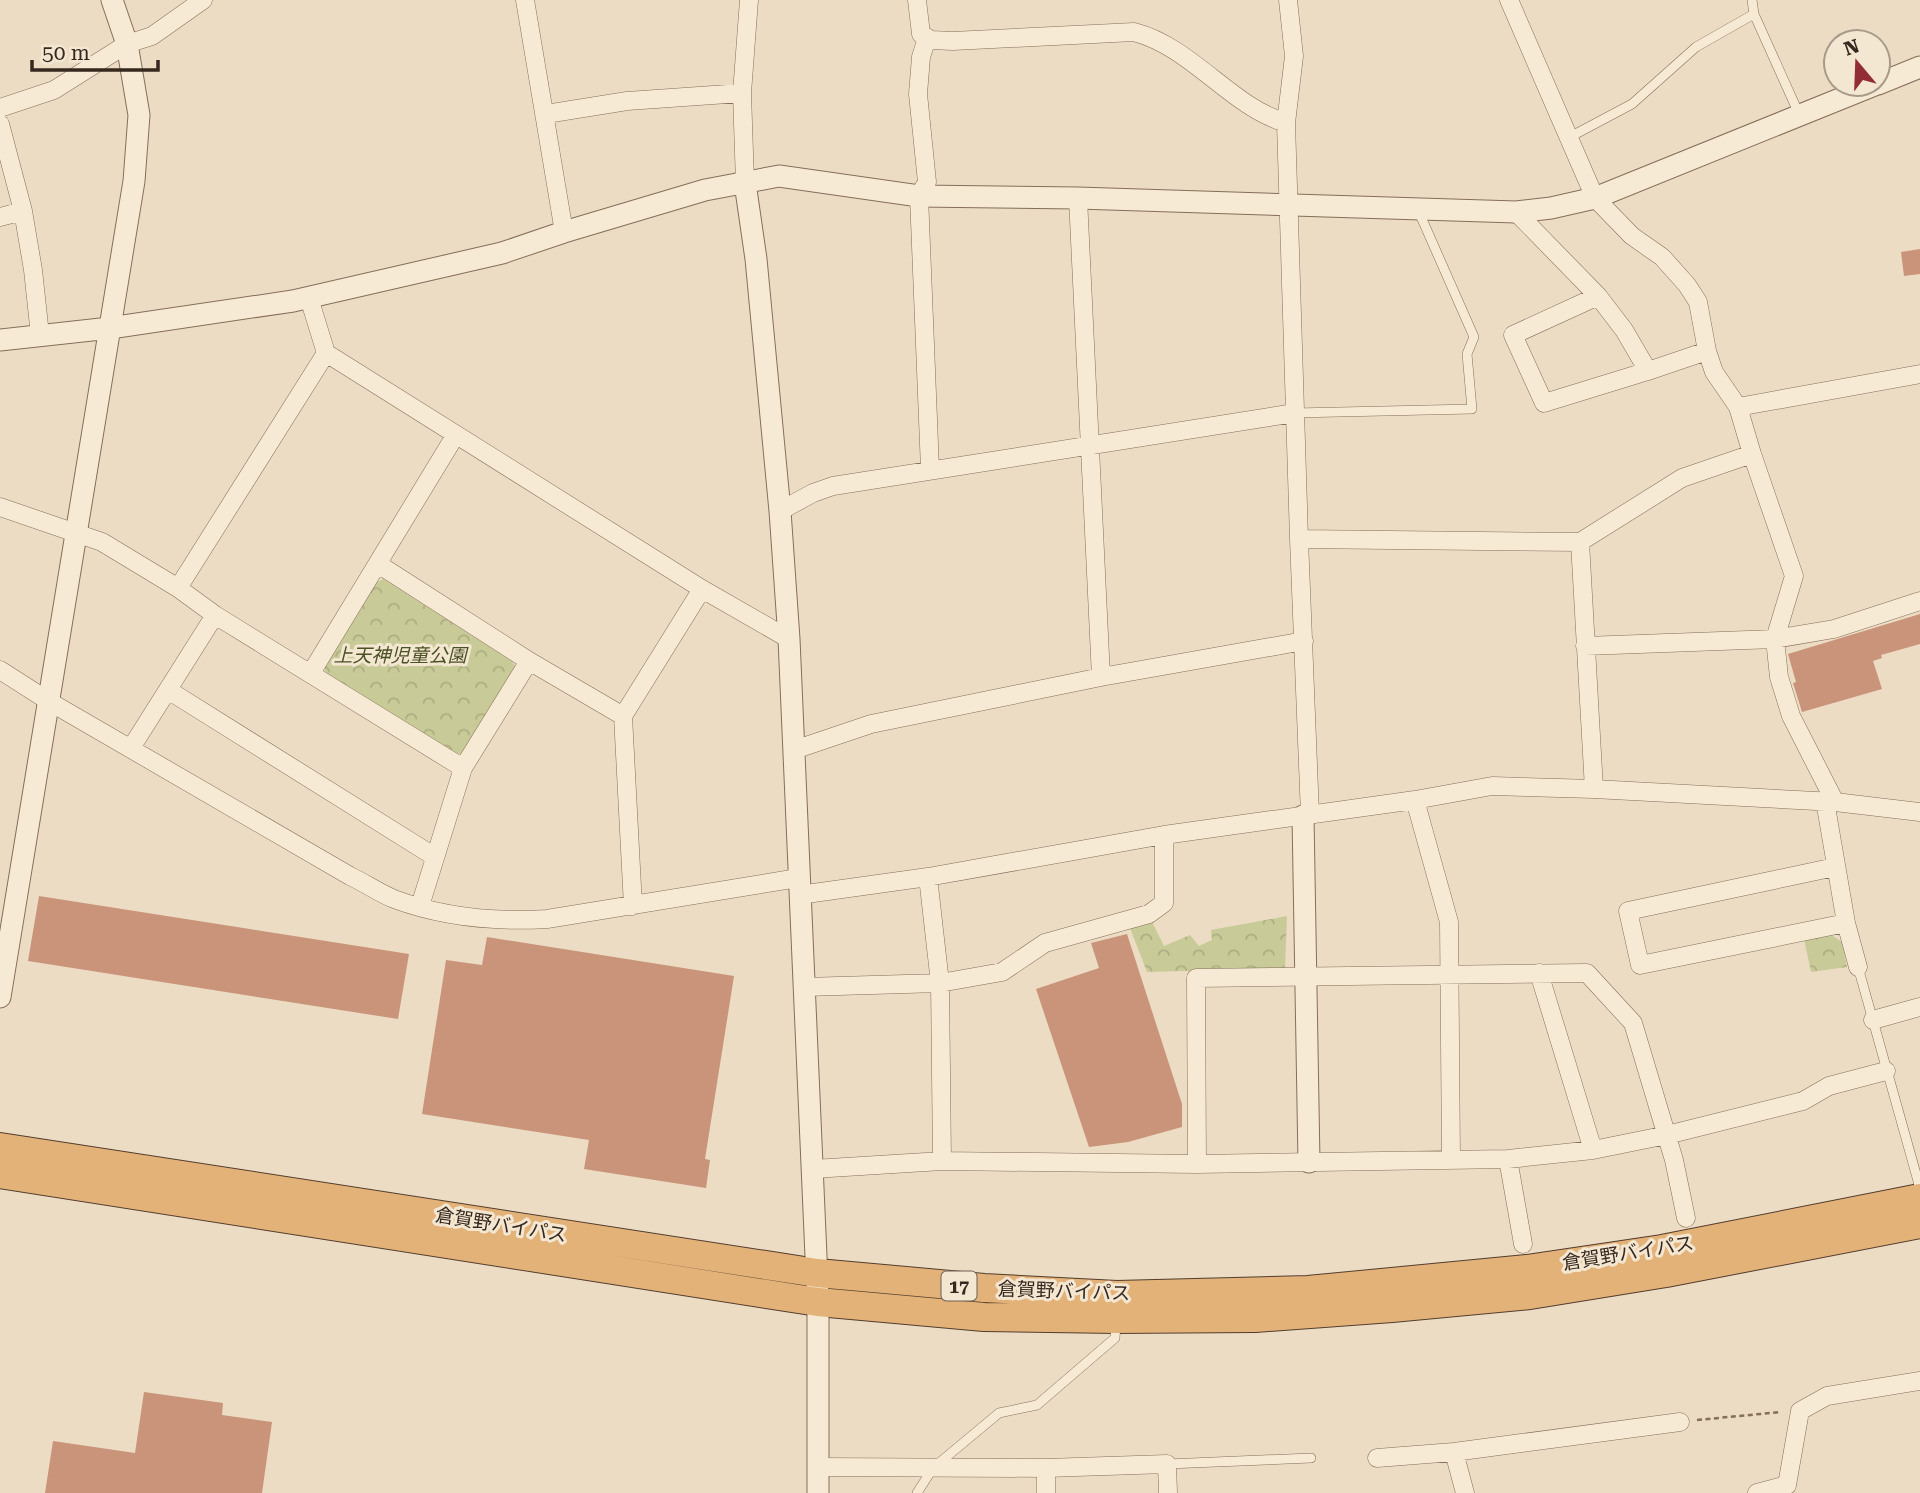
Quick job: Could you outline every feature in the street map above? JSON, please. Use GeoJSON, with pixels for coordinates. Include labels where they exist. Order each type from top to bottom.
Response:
{"type":"FeatureCollection","features":[{"type":"Feature","properties":{"kind":"highway","name":"倉賀野バイパス"},"geometry":{"type":"LineString","coordinates":[[0,1147],[817,1273],[984,1288],[1117,1295],[1308,1290],[1513,1270],[1649,1251],[1920,1198]]}},
{"type":"Feature","properties":{"kind":"highway","name":"倉賀野バイパス"},"geometry":{"type":"LineString","coordinates":[[0,1174],[818,1302],[984,1317],[1255,1318],[1530,1295],[1666,1273],[1920,1224]]}},
{"type":"Feature","properties":{"kind":"street"},"geometry":{"type":"LineString","coordinates":[[0,997],[134,181],[139,115],[127,44],[112,0]]}},
{"type":"Feature","properties":{"kind":"street"},"geometry":{"type":"LineString","coordinates":[[40,335],[23,211],[0,111],[54,90],[127,44],[152,36],[203,0]]}},
{"type":"Feature","properties":{"kind":"street"},"geometry":{"type":"LineString","coordinates":[[525,0],[564,232]]}},
{"type":"Feature","properties":{"kind":"street"},"geometry":{"type":"LineString","coordinates":[[749,0],[742,93],[745,183],[756,259],[780,511],[789,639],[818,1302],[818,1493]]}},
{"type":"Feature","properties":{"kind":"street"},"geometry":{"type":"LineString","coordinates":[[916,0],[921,34],[931,40],[1134,32],[1151,37],[1191,61],[1267,117],[1286,123]]}},
{"type":"Feature","properties":{"kind":"street"},"geometry":{"type":"LineString","coordinates":[[1288,0],[1294,56],[1286,123],[1304,641],[1305,976],[1309,1162]]}},
{"type":"Feature","properties":{"kind":"street"},"geometry":{"type":"LineString","coordinates":[[1509,0],[1595,198],[1632,236],[1662,257],[1687,285],[1698,302],[1707,351],[1714,372],[1738,407],[1794,576],[1775,639],[1779,677],[1791,716],[1830,802],[1835,867],[1858,967]]}},
{"type":"Feature","properties":{"kind":"street"},"geometry":{"type":"LineString","coordinates":[[927,38],[921,57],[918,94],[927,182],[919,197],[930,469]]}},
{"type":"Feature","properties":{"kind":"street"},"geometry":{"type":"LineString","coordinates":[[1892,78],[1920,67]]}},
{"type":"Feature","properties":{"kind":"street"},"geometry":{"type":"LineString","coordinates":[[546,114],[627,101],[742,93]]}},
{"type":"Feature","properties":{"kind":"street"},"geometry":{"type":"LineString","coordinates":[[0,340],[110,328],[309,298],[502,253],[705,190],[779,176],[919,197],[1078,198],[1516,212],[1551,208],[1595,198],[1842,98]]}},
{"type":"Feature","properties":{"kind":"street"},"geometry":{"type":"LineString","coordinates":[[1078,198],[1101,677]]}},
{"type":"Feature","properties":{"kind":"street"},"geometry":{"type":"LineString","coordinates":[[0,217],[23,211]]}},
{"type":"Feature","properties":{"kind":"street"},"geometry":{"type":"LineString","coordinates":[[1516,212],[1598,296],[1648,371]]}},
{"type":"Feature","properties":{"kind":"street"},"geometry":{"type":"LineString","coordinates":[[1598,296],[1513,335],[1544,403],[1707,351]]}},
{"type":"Feature","properties":{"kind":"street"},"geometry":{"type":"LineString","coordinates":[[309,298],[326,353],[702,589],[789,639]]}},
{"type":"Feature","properties":{"kind":"street"},"geometry":{"type":"LineString","coordinates":[[178,588],[326,353]]}},
{"type":"Feature","properties":{"kind":"street"},"geometry":{"type":"LineString","coordinates":[[1738,407],[1920,374]]}},
{"type":"Feature","properties":{"kind":"street"},"geometry":{"type":"LineString","coordinates":[[780,511],[833,486],[1295,413]]}},
{"type":"Feature","properties":{"kind":"street"},"geometry":{"type":"LineString","coordinates":[[311,673],[455,436]]}},
{"type":"Feature","properties":{"kind":"street"},"geometry":{"type":"LineString","coordinates":[[1299,539],[1580,542],[1682,478],[1752,454]]}},
{"type":"Feature","properties":{"kind":"street"},"geometry":{"type":"LineString","coordinates":[[0,507],[102,542],[463,768]]}},
{"type":"Feature","properties":{"kind":"street"},"geometry":{"type":"LineString","coordinates":[[1580,542],[1594,789]]}},
{"type":"Feature","properties":{"kind":"street"},"geometry":{"type":"LineString","coordinates":[[378,564],[529,661],[623,716]]}},
{"type":"Feature","properties":{"kind":"street"},"geometry":{"type":"LineString","coordinates":[[633,906],[623,716],[702,589]]}},
{"type":"Feature","properties":{"kind":"street"},"geometry":{"type":"LineString","coordinates":[[1585,646],[1775,639],[1834,629],[1920,601]]}},
{"type":"Feature","properties":{"kind":"street"},"geometry":{"type":"LineString","coordinates":[[131,748],[215,615]]}},
{"type":"Feature","properties":{"kind":"street"},"geometry":{"type":"LineString","coordinates":[[794,751],[871,724],[1101,677],[1304,641]]}},
{"type":"Feature","properties":{"kind":"street"},"geometry":{"type":"LineString","coordinates":[[420,906],[463,768],[529,661]]}},
{"type":"Feature","properties":{"kind":"street"},"geometry":{"type":"LineString","coordinates":[[0,670],[50,702],[350,876],[393,898],[477,918],[513,921],[799,887],[928,877],[1164,835],[1415,800],[1492,786],[1830,802],[1920,812]]}},
{"type":"Feature","properties":{"kind":"street"},"geometry":{"type":"LineString","coordinates":[[168,690],[435,857]]}},
{"type":"Feature","properties":{"kind":"street"},"geometry":{"type":"LineString","coordinates":[[1415,800],[1449,922],[1451,1160]]}},
{"type":"Feature","properties":{"kind":"street"},"geometry":{"type":"LineString","coordinates":[[804,987],[940,983],[1002,972],[1045,943],[1149,914],[1164,903],[1164,835]]}},
{"type":"Feature","properties":{"kind":"street"},"geometry":{"type":"LineString","coordinates":[[1835,867],[1628,911],[1640,965],[1846,923]]}},
{"type":"Feature","properties":{"kind":"street"},"geometry":{"type":"LineString","coordinates":[[928,877],[940,983],[942,1161]]}},
{"type":"Feature","properties":{"kind":"street"},"geometry":{"type":"LineString","coordinates":[[1539,972],[1593,1150]]}},
{"type":"Feature","properties":{"kind":"street"},"geometry":{"type":"LineString","coordinates":[[1197,1164],[1196,978],[1587,973],[1633,1023],[1667,1135],[1686,1218]]}},
{"type":"Feature","properties":{"kind":"street"},"geometry":{"type":"LineString","coordinates":[[1872,1020],[1920,1007]]}},
{"type":"Feature","properties":{"kind":"street"},"geometry":{"type":"LineString","coordinates":[[813,1169],[942,1161],[1197,1164],[1508,1159],[1593,1150],[1667,1135],[1803,1101],[1829,1086],[1886,1071]]}},
{"type":"Feature","properties":{"kind":"street"},"geometry":{"type":"LineString","coordinates":[[1508,1159],[1523,1244]]}},
{"type":"Feature","properties":{"kind":"street"},"geometry":{"type":"LineString","coordinates":[[1757,1493],[1787,1485],[1800,1410],[1827,1396],[1920,1381]]}},
{"type":"Feature","properties":{"kind":"street"},"geometry":{"type":"LineString","coordinates":[[1377,1458],[1454,1452],[1680,1422]]}},
{"type":"Feature","properties":{"kind":"street"},"geometry":{"type":"LineString","coordinates":[[1454,1452],[1465,1493]]}},
{"type":"Feature","properties":{"kind":"street"},"geometry":{"type":"LineString","coordinates":[[818,1467],[1046,1468],[1167,1464],[1168,1493]]}},
{"type":"Feature","properties":{"kind":"street"},"geometry":{"type":"LineString","coordinates":[[1046,1468],[1046,1493]]}},
{"type":"Feature","properties":{"kind":"lane"},"geometry":{"type":"LineString","coordinates":[[1752,0],[1754,14],[1800,115]]}},
{"type":"Feature","properties":{"kind":"lane"},"geometry":{"type":"LineString","coordinates":[[1568,138],[1632,104],[1696,47],[1754,14]]}},
{"type":"Feature","properties":{"kind":"lane"},"geometry":{"type":"LineString","coordinates":[[1295,413],[1472,409],[1467,355],[1474,337],[1418,210]]}},
{"type":"Feature","properties":{"kind":"lane"},"geometry":{"type":"LineString","coordinates":[[1858,967],[1918,1181],[1920,1198]]}},
{"type":"Feature","properties":{"kind":"lane"},"geometry":{"type":"LineString","coordinates":[[917,1493],[933,1468],[999,1413],[1037,1405],[1115,1339],[1116,1319]]}},
{"type":"Feature","properties":{"kind":"lane"},"geometry":{"type":"LineString","coordinates":[[1167,1464],[1311,1458]]}},
{"type":"Feature","properties":{"kind":"path"},"geometry":{"type":"LineString","coordinates":[[1680,1422],[1800,1410]]}},
{"type":"Feature","properties":{"kind":"green space","name":"上天神児童公園"},"geometry":{"type":"Polygon","coordinates":[[[383,579],[512,661],[516,668],[464,753],[456,754],[325,674],[325,666],[376,583],[383,579]]]}},
{"type":"Feature","properties":{"kind":"green space"},"geometry":{"type":"Polygon","coordinates":[[[1287,916],[1285,968],[1147,972],[1130,928],[1152,922],[1164,946],[1190,935],[1199,946],[1212,940],[1211,930],[1287,916]]]}},
{"type":"Feature","properties":{"kind":"green space"},"geometry":{"type":"Polygon","coordinates":[[[1830,934],[1842,942],[1847,967],[1811,972],[1804,939],[1830,934]]]}},
{"type":"Feature","properties":{"kind":"building"},"geometry":{"type":"Polygon","coordinates":[[[1920,249],[1920,274],[1904,276],[1901,252],[1920,249]]]}},
{"type":"Feature","properties":{"kind":"building"},"geometry":{"type":"Polygon","coordinates":[[[1920,614],[1920,644],[1881,655],[1882,658],[1873,661],[1882,689],[1802,712],[1788,654],[1920,614]]]}},
{"type":"Feature","properties":{"kind":"building"},"geometry":{"type":"Polygon","coordinates":[[[39,896],[409,954],[398,1019],[28,961],[39,896]]]}},
{"type":"Feature","properties":{"kind":"building"},"geometry":{"type":"Polygon","coordinates":[[[1127,934],[1182,1104],[1182,1127],[1128,1142],[1089,1147],[1036,989],[1099,968],[1091,943],[1127,934]]]}},
{"type":"Feature","properties":{"kind":"building"},"geometry":{"type":"Polygon","coordinates":[[[487,937],[734,976],[705,1159],[710,1160],[706,1188],[584,1169],[589,1140],[422,1114],[446,960],[482,965],[487,937]]]}},
{"type":"Feature","properties":{"kind":"building"},"geometry":{"type":"Polygon","coordinates":[[[144,1392],[223,1403],[222,1415],[272,1422],[262,1493],[45,1493],[53,1441],[135,1453],[144,1392]]]}}]}
